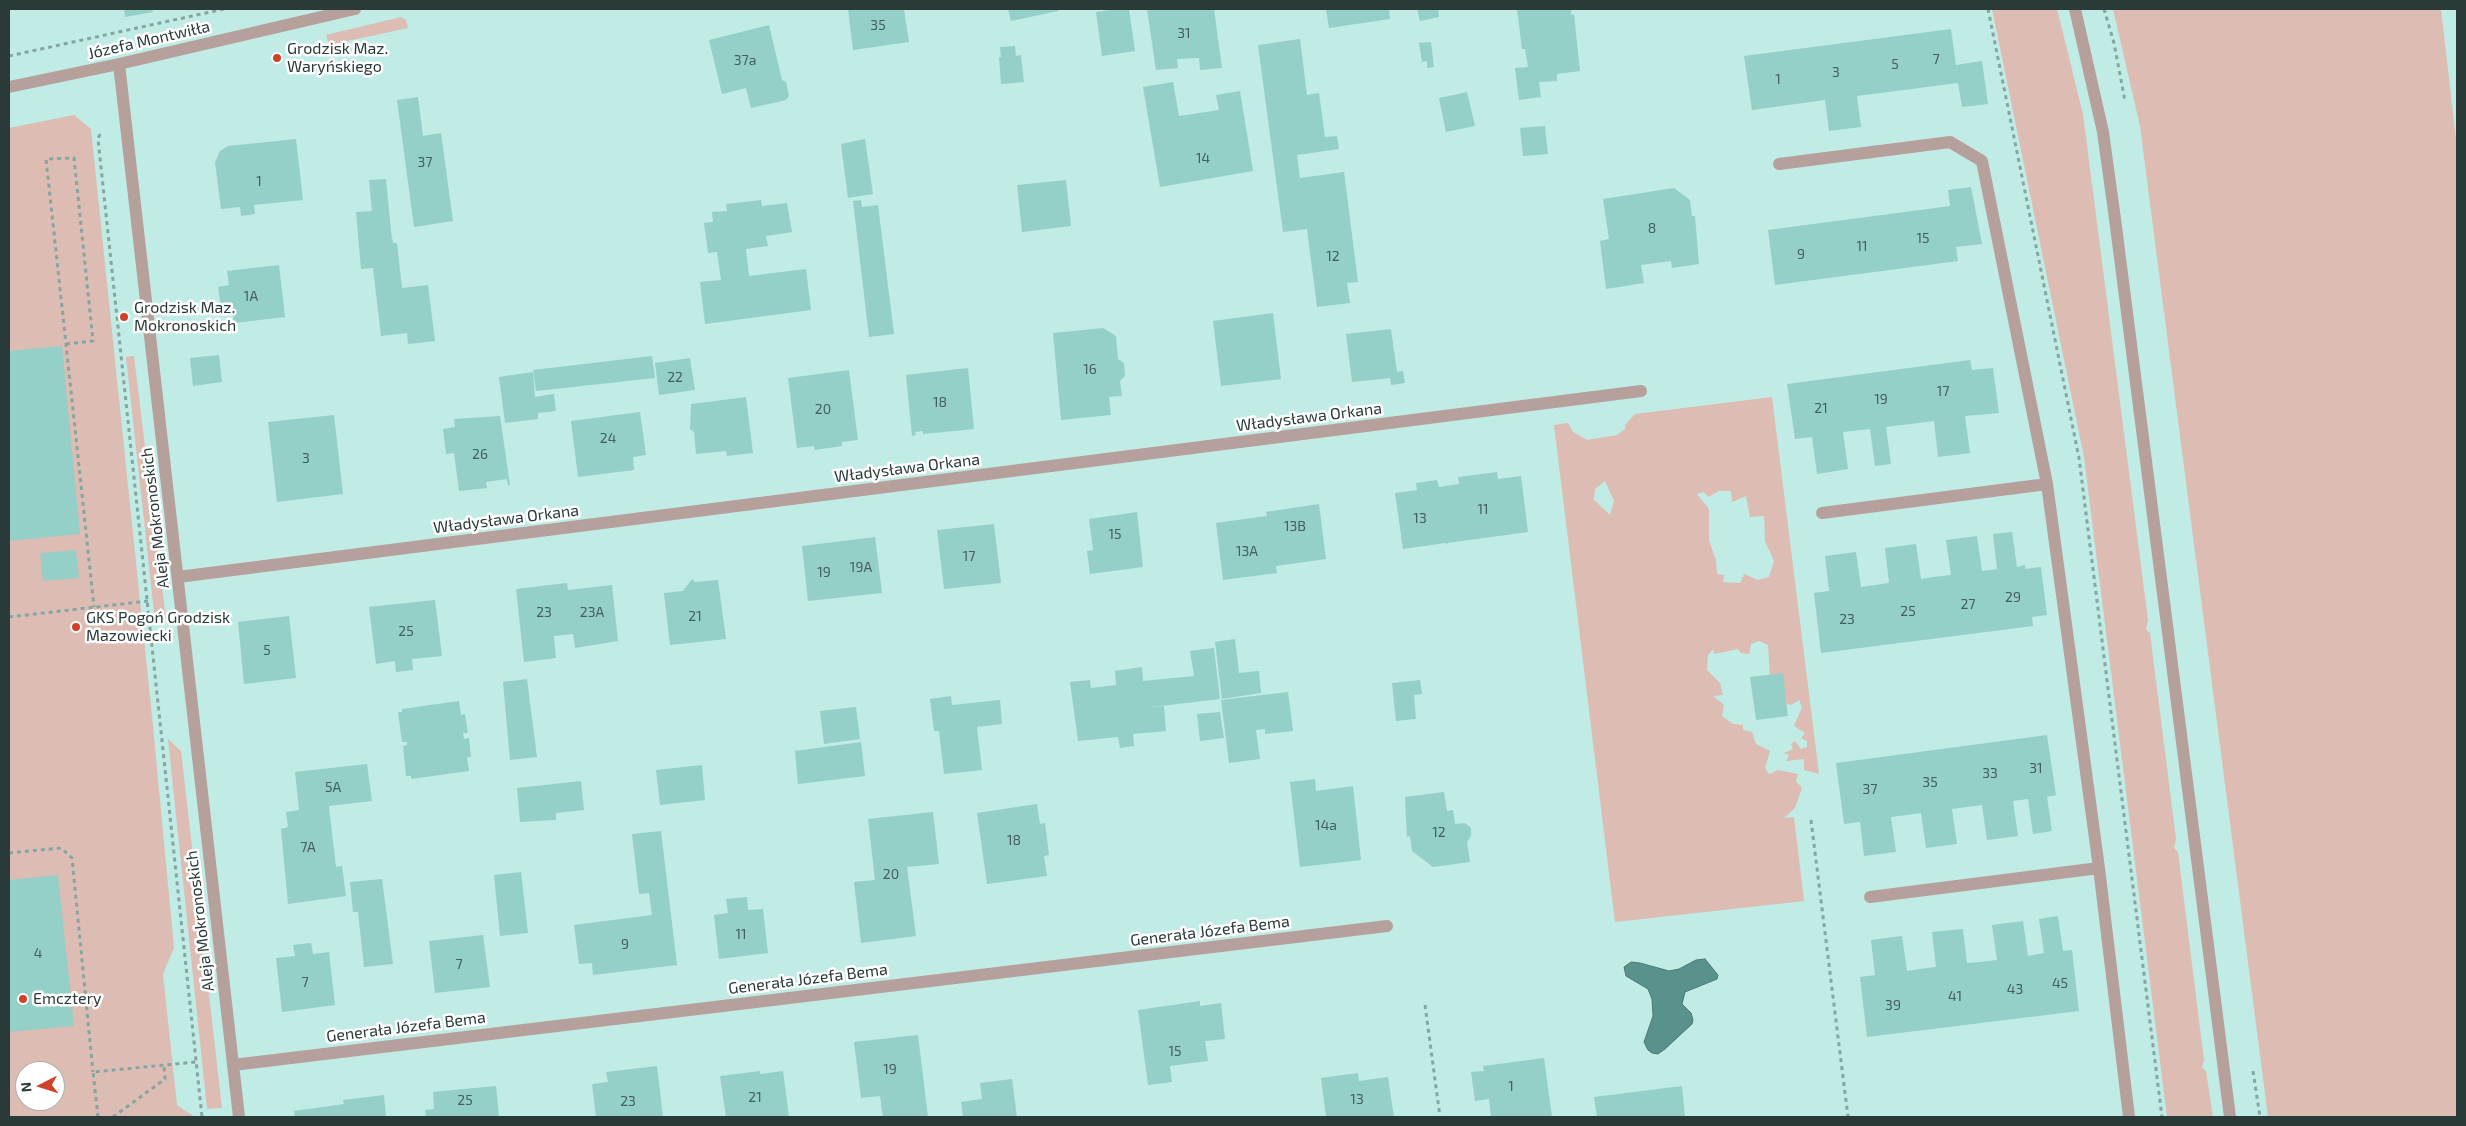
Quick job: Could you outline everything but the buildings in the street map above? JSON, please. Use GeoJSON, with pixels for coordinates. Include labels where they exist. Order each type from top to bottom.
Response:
{"type":"FeatureCollection","features":[{"type":"Feature","properties":{"kind":"street","name":"Józefa Montwiłła"},"geometry":{"type":"LineString","coordinates":[[9,87],[119,64],[355,9]]}},
{"type":"Feature","properties":{"kind":"street"},"geometry":{"type":"LineString","coordinates":[[2075,9],[2103,132],[2116,219],[2230,1117]]}},
{"type":"Feature","properties":{"kind":"street","name":"Aleja Mokronoskich"},"geometry":{"type":"LineString","coordinates":[[119,64],[239,1117]]}},
{"type":"Feature","properties":{"kind":"street"},"geometry":{"type":"LineString","coordinates":[[1779,164],[1950,142],[1982,161],[2047,484],[2099,868],[2129,1117]]}},
{"type":"Feature","properties":{"kind":"street","name":"Władysława Orkana"},"geometry":{"type":"LineString","coordinates":[[178,577],[1641,391]]}},
{"type":"Feature","properties":{"kind":"street"},"geometry":{"type":"LineString","coordinates":[[1822,513],[2047,484]]}},
{"type":"Feature","properties":{"kind":"street"},"geometry":{"type":"LineString","coordinates":[[1870,898],[2099,868]]}},
{"type":"Feature","properties":{"kind":"street","name":"Generała Józefa Bema"},"geometry":{"type":"LineString","coordinates":[[233,1065],[1387,926]]}},
{"type":"Feature","properties":{"kind":"path"},"geometry":{"type":"LineString","coordinates":[[9,56],[224,9]]}},
{"type":"Feature","properties":{"kind":"path"},"geometry":{"type":"LineString","coordinates":[[102,130],[98,139],[202,1117]]}},
{"type":"Feature","properties":{"kind":"path"},"geometry":{"type":"LineString","coordinates":[[66,344],[93,341],[74,158],[46,159],[94,607]]}},
{"type":"Feature","properties":{"kind":"path"},"geometry":{"type":"LineString","coordinates":[[9,616],[148,601]]}},
{"type":"Feature","properties":{"kind":"path"},"geometry":{"type":"LineString","coordinates":[[1811,820],[1848,1117]]}},
{"type":"Feature","properties":{"kind":"path"},"geometry":{"type":"LineString","coordinates":[[9,853],[62,848],[72,858],[98,1117]]}},
{"type":"Feature","properties":{"kind":"path"},"geometry":{"type":"LineString","coordinates":[[1425,1004],[1440,1117]]}},
{"type":"Feature","properties":{"kind":"path"},"geometry":{"type":"LineString","coordinates":[[93,1072],[196,1062]]}},
{"type":"Feature","properties":{"kind":"path"},"geometry":{"type":"LineString","coordinates":[[113,1117],[165,1079],[164,1065]]}},
{"type":"Feature","properties":{"kind":"shaded area"},"geometry":{"type":"Polygon","coordinates":[[[1992,9],[2057,9],[2083,114],[2148,620],[2146,629],[2150,633],[2176,839],[2174,848],[2178,852],[2204,1060],[2202,1067],[2206,1071],[2213,1117],[2167,1117],[2084,457],[1992,9]]]}},
{"type":"Feature","properties":{"kind":"shaded area"},"geometry":{"type":"Polygon","coordinates":[[[2113,9],[2441,9],[2457,148],[2457,1117],[2268,1117],[2140,126],[2113,9]]]}},
{"type":"Feature","properties":{"kind":"shaded area"},"geometry":{"type":"Polygon","coordinates":[[[401,17],[406,20],[408,28],[329,45],[326,35],[401,17]]]}},
{"type":"Feature","properties":{"kind":"shaded area","name":"GKS Pogoń Grodzisk Mazowiecki"},"geometry":{"type":"Polygon","coordinates":[[[74,115],[91,129],[174,948],[163,974],[177,1105],[195,1117],[9,1117],[9,128],[74,115]]]}},
{"type":"Feature","properties":{"kind":"shaded area"},"geometry":{"type":"Polygon","coordinates":[[[134,356],[166,619],[155,621],[126,357],[134,356]]]}},
{"type":"Feature","properties":{"kind":"shaded area"},"geometry":{"type":"Polygon","coordinates":[[[1772,397],[1819,774],[1804,770],[1804,759],[1786,761],[1789,755],[1784,753],[1793,749],[1791,744],[1795,741],[1801,749],[1807,747],[1807,741],[1801,738],[1805,733],[1794,726],[1802,707],[1799,700],[1791,705],[1780,701],[1770,678],[1768,645],[1759,641],[1751,644],[1749,654],[1741,653],[1738,649],[1714,654],[1713,649],[1708,655],[1707,670],[1720,683],[1723,695],[1713,696],[1724,705],[1722,716],[1733,724],[1743,725],[1743,730],[1752,732],[1756,744],[1770,751],[1765,768],[1769,774],[1778,770],[1798,774],[1796,781],[1802,788],[1795,808],[1784,818],[1794,817],[1804,901],[1615,922],[1554,425],[1568,423],[1573,432],[1587,440],[1617,435],[1625,429],[1625,425],[1635,414],[1772,397]],[[1605,481],[1595,489],[1594,500],[1610,515],[1614,501],[1605,481]],[[1719,491],[1708,497],[1704,492],[1697,494],[1709,509],[1709,540],[1716,560],[1717,574],[1724,575],[1723,582],[1740,583],[1744,574],[1758,580],[1769,577],[1774,561],[1765,541],[1764,516],[1750,517],[1746,496],[1732,502],[1731,491],[1719,491]]]}},
{"type":"Feature","properties":{"kind":"shaded area"},"geometry":{"type":"Polygon","coordinates":[[[168,739],[181,751],[222,1108],[207,1109],[168,739]]]}},
{"type":"Feature","properties":{"kind":"water"},"geometry":{"type":"Polygon","coordinates":[[[1705,959],[1718,975],[1717,979],[1685,992],[1682,1004],[1691,1013],[1692,1024],[1665,1049],[1658,1054],[1652,1053],[1644,1042],[1653,1016],[1652,999],[1648,989],[1626,976],[1624,967],[1631,962],[1669,971],[1679,969],[1696,960],[1705,959]]]}},
{"type":"Feature","properties":{"kind":"place","name":"Grodzisk Maz. Waryńskiego"},"geometry":{"type":"Point","coordinates":[277,58]}},
{"type":"Feature","properties":{"kind":"place","name":"Grodzisk Maz. Mokronoskich"},"geometry":{"type":"Point","coordinates":[124,317]}},
{"type":"Feature","properties":{"kind":"place","name":"GKS Pogoń Grodzisk Mazowiecki"},"geometry":{"type":"Point","coordinates":[76,627]}},
{"type":"Feature","properties":{"kind":"place","name":"Emcztery"},"geometry":{"type":"Point","coordinates":[23,999]}}]}
